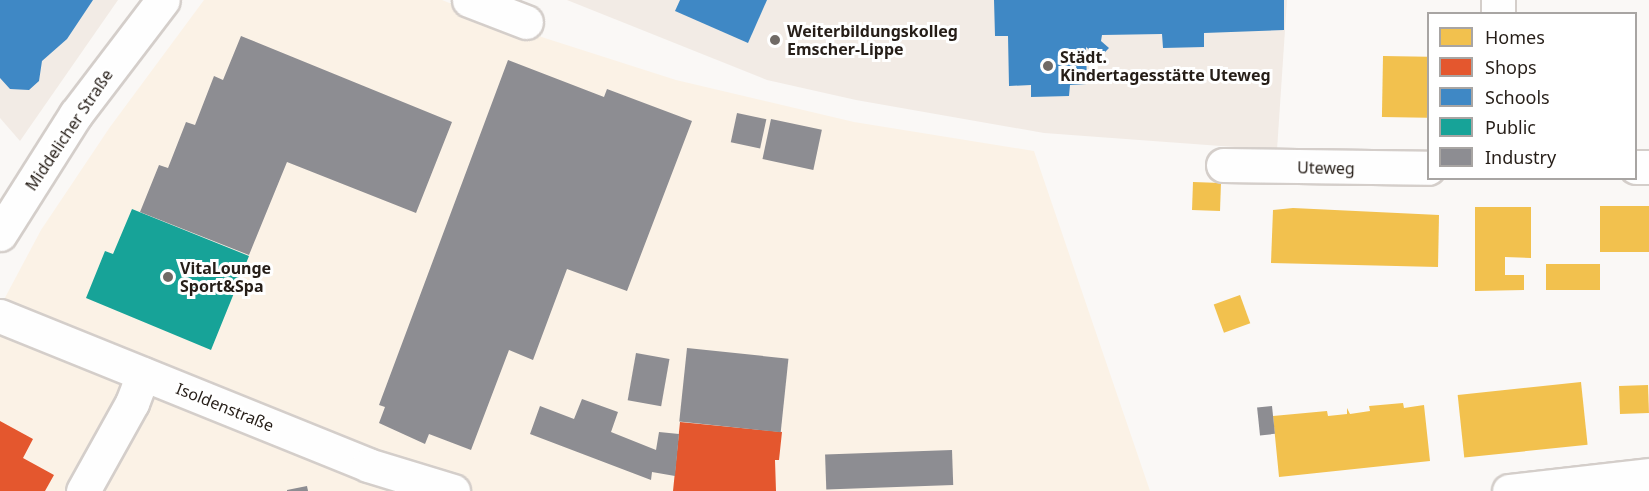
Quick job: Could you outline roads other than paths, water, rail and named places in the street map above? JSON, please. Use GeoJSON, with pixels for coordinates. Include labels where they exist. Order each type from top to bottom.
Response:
{"type":"FeatureCollection","features":[{"type":"Feature","properties":{"kind":"street","name":"Middelicher Straße"},"geometry":{"type":"LineString","coordinates":[[0,234],[76,114],[163,0]]}},
{"type":"Feature","properties":{"kind":"street"},"geometry":{"type":"LineString","coordinates":[[469,0],[526,22]]}},
{"type":"Feature","properties":{"kind":"street","name":"Uteweg"},"geometry":{"type":"LineString","coordinates":[[1223,165],[1427,168]]}},
{"type":"Feature","properties":{"kind":"street","name":"Isoldenstraße"},"geometry":{"type":"LineString","coordinates":[[0,316],[368,465],[453,491]]}},
{"type":"Feature","properties":{"kind":"street"},"geometry":{"type":"LineString","coordinates":[[83,491],[132,403],[143,374]]}},
{"type":"Feature","properties":{"kind":"street"},"geometry":{"type":"LineString","coordinates":[[1509,491],[1649,476]]}},
{"type":"Feature","properties":{"kind":"place","name":"Weiterbildungskolleg Emscher-Lippe"},"geometry":{"type":"Point","coordinates":[775,40]}},
{"type":"Feature","properties":{"kind":"place","name":"Städt. Kindertagesstätte Uteweg"},"geometry":{"type":"Point","coordinates":[1048,66]}},
{"type":"Feature","properties":{"kind":"place","name":"VitaLounge Sport&Spa"},"geometry":{"type":"Point","coordinates":[168,277]}}]}
